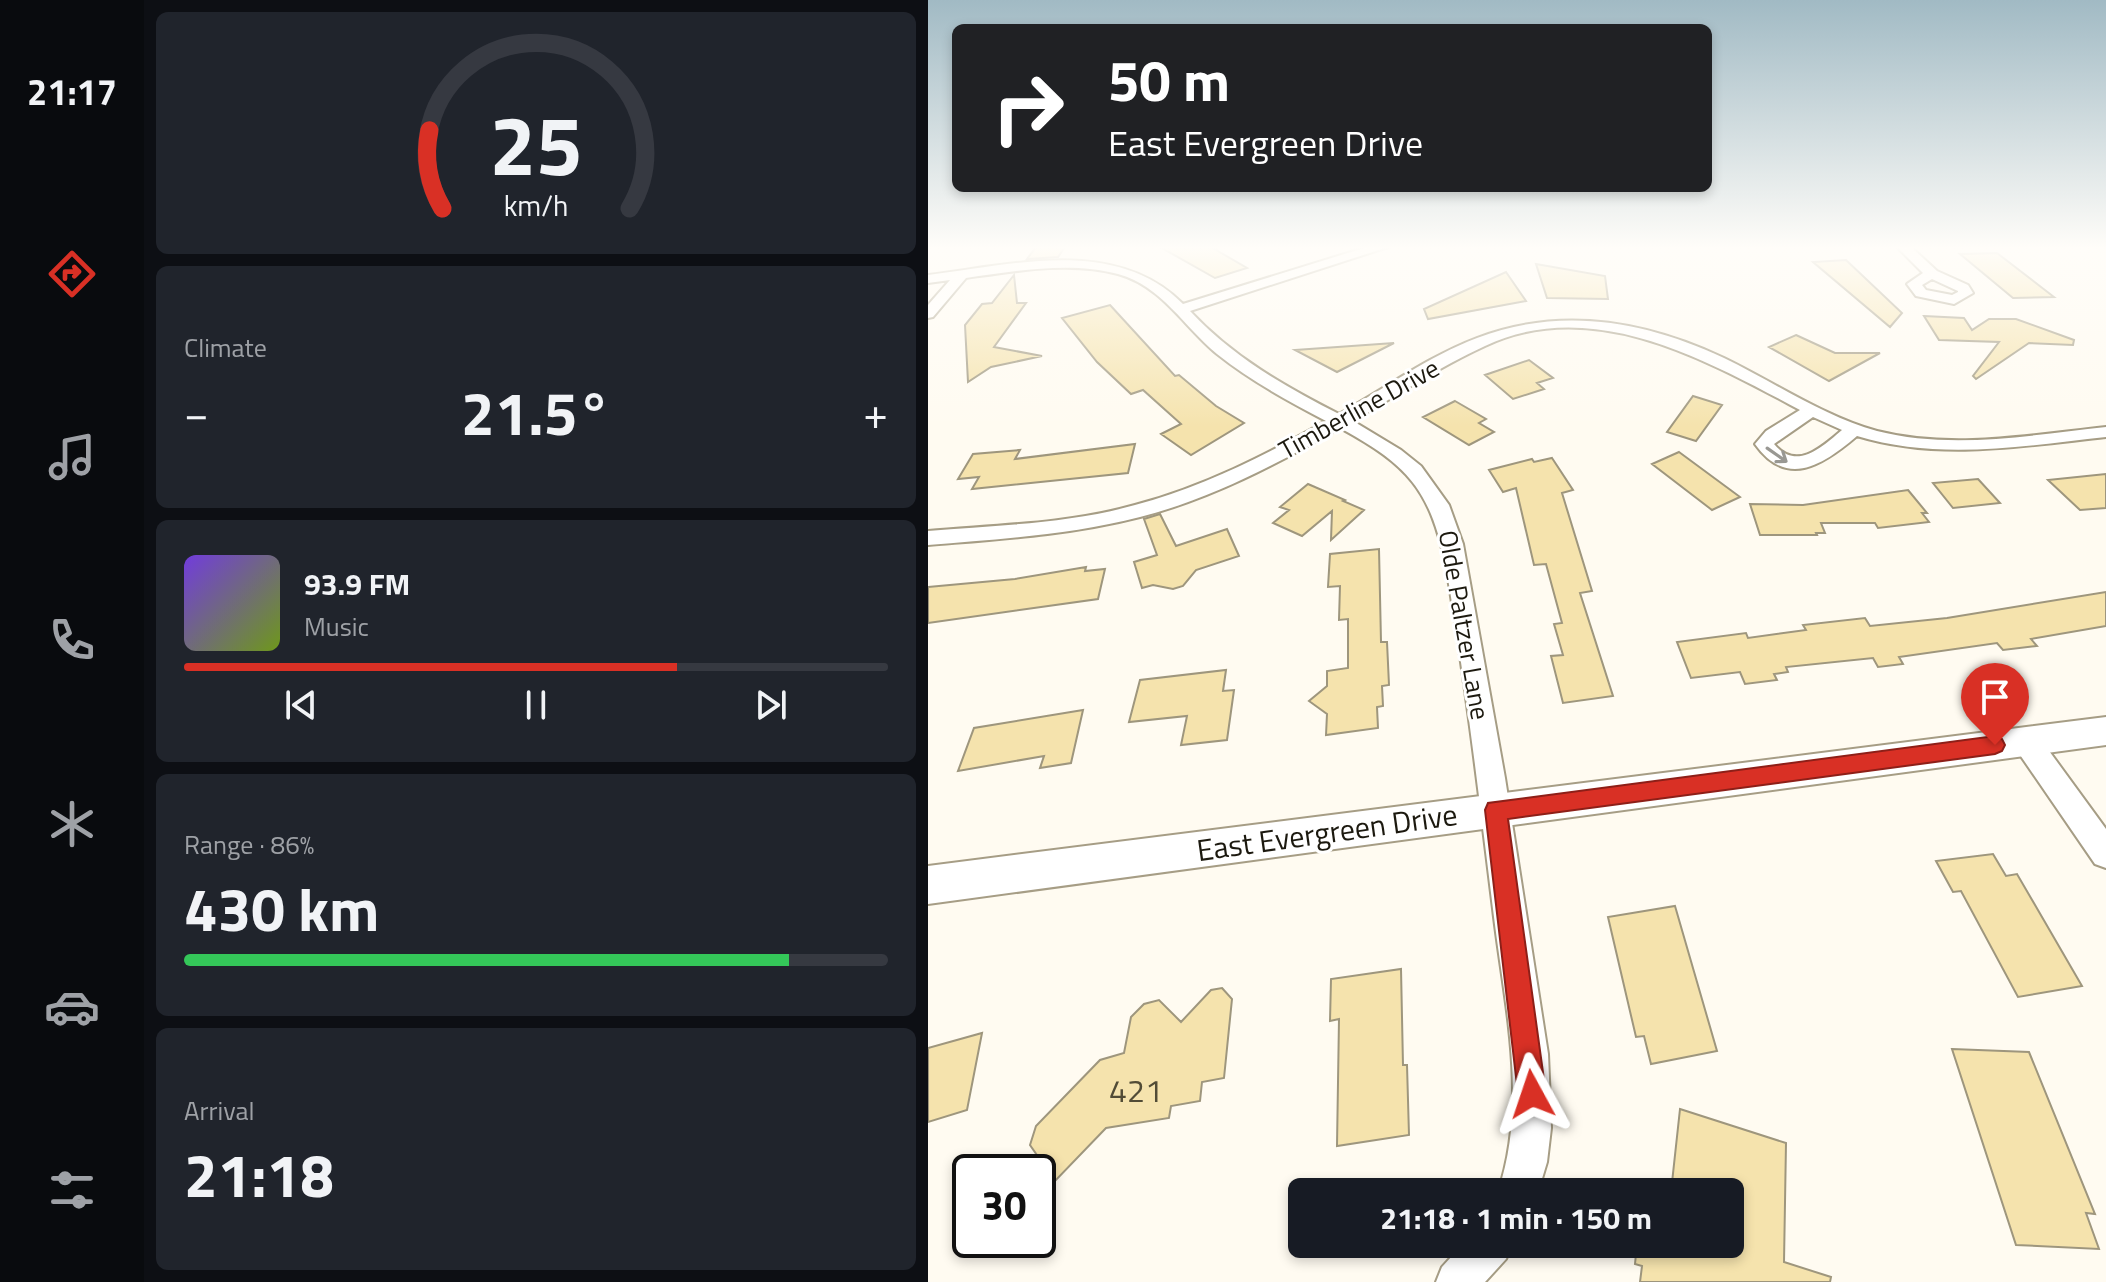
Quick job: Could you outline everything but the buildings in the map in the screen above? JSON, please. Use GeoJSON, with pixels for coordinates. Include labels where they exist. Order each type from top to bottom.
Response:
{"type":"FeatureCollection","features":[{"type":"Feature","properties":{"kind":"street","name":"Olde Paltzer Lane"},"geometry":{"type":"LineString","coordinates":[[1178,307],[1206,336],[1260,378],[1372,439],[1396,456],[1431,490],[1445,520],[1461,590],[1496,810],[1532,1102],[1524,1178]]}},
{"type":"Feature","properties":{"kind":"street"},"geometry":{"type":"LineString","coordinates":[[1181,309],[1188,307]]}},
{"type":"Feature","properties":{"kind":"street","name":"Timberline Drive"},"geometry":{"type":"LineString","coordinates":[[928,538],[1038,528],[1139,511],[1226,481],[1482,341],[1529,328],[1580,323],[1658,334],[1854,429],[1887,439],[1932,445],[2106,432]]}},
{"type":"Feature","properties":{"kind":"street"},"geometry":{"type":"LineString","coordinates":[[1813,409],[1772,435],[1764,444],[1776,458],[1800,464],[1812,462],[1854,429]]}},
{"type":"Feature","properties":{"kind":"street","name":"East Evergreen Drive"},"geometry":{"type":"LineString","coordinates":[[928,885],[2106,731]]}},
{"type":"Feature","properties":{"kind":"street"},"geometry":{"type":"LineString","coordinates":[[2026,741],[2106,854]]}},
{"type":"Feature","properties":{"kind":"street"},"geometry":{"type":"LineString","coordinates":[[1457,1282],[1478,1258]]}},
{"type":"Feature","properties":{"kind":"route"},"geometry":{"type":"LineString","coordinates":[[1532,1094],[1496,810],[1995,745]]}}]}
